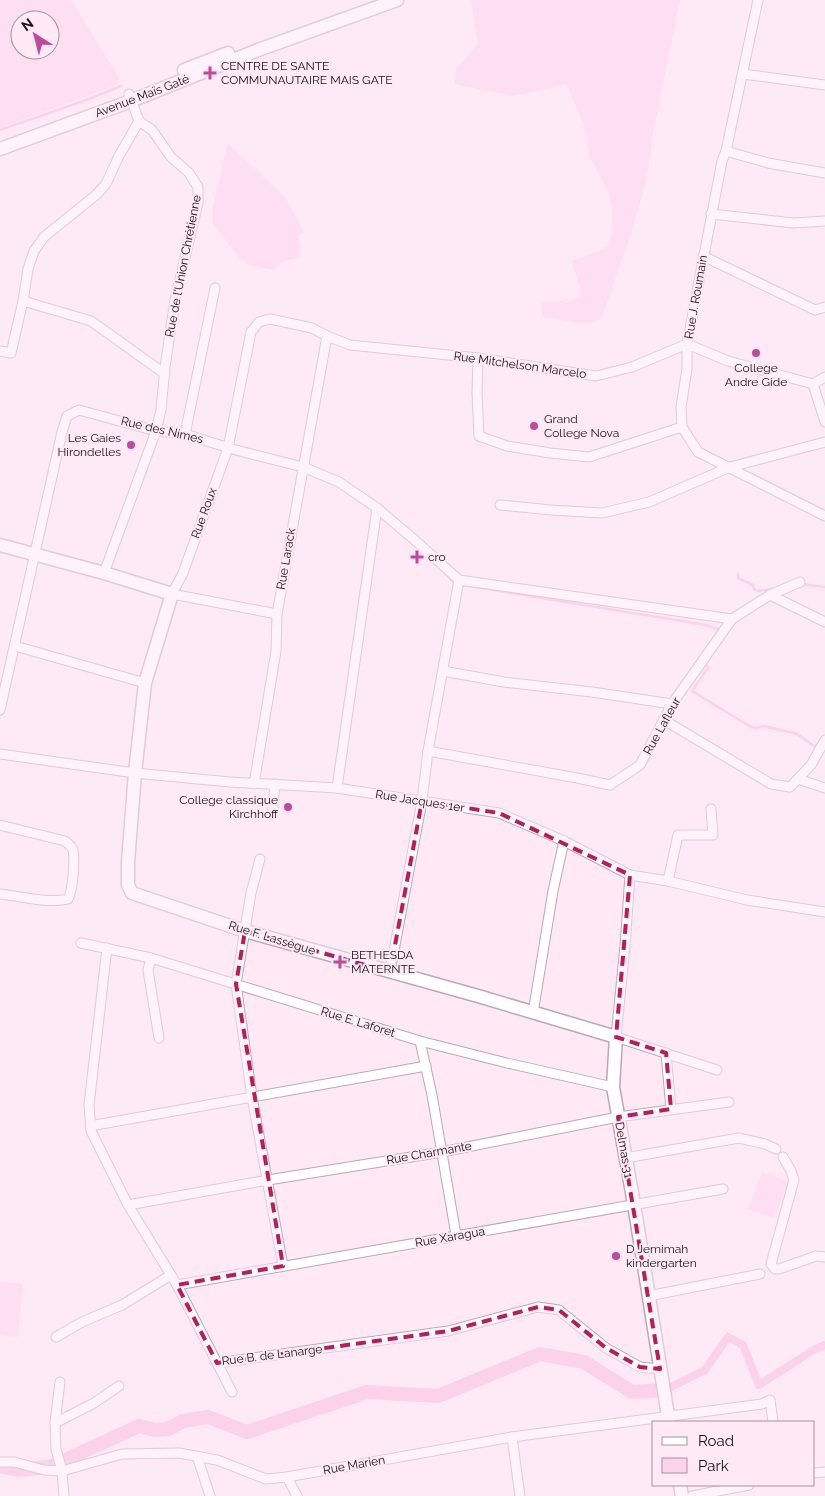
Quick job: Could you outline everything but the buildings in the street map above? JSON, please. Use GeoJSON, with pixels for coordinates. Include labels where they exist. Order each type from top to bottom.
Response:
{"type":"FeatureCollection","features":[{"type":"Feature","properties":{"kind":"street","name":"Avenue Maïs Gaté"},"geometry":{"type":"LineString","coordinates":[[0,141],[130,98],[210,59],[371,0]]}},
{"type":"Feature","properties":{"kind":"street","name":"Avenue Maïs Gaté"},"geometry":{"type":"LineString","coordinates":[[0,149],[130,98],[397,0]]}},
{"type":"Feature","properties":{"kind":"street","name":"Rue J. Roumain"},"geometry":{"type":"LineString","coordinates":[[682,427],[681,407],[687,369],[687,344],[711,214],[758,0]]}},
{"type":"Feature","properties":{"kind":"street"},"geometry":{"type":"LineString","coordinates":[[743,74],[825,85]]}},
{"type":"Feature","properties":{"kind":"street","name":"Rue de l'Union Chrétienne"},"geometry":{"type":"LineString","coordinates":[[104,573],[156,431],[161,410],[175,300],[198,203],[198,187],[189,173],[171,157],[152,130],[139,121],[130,98]]}},
{"type":"Feature","properties":{"kind":"street"},"geometry":{"type":"LineString","coordinates":[[0,351],[11,353],[28,269],[34,252],[44,238],[97,194],[106,184],[118,156],[139,121]]}},
{"type":"Feature","properties":{"kind":"street"},"geometry":{"type":"LineString","coordinates":[[726,151],[768,163],[825,173]]}},
{"type":"Feature","properties":{"kind":"street"},"geometry":{"type":"LineString","coordinates":[[711,214],[793,224],[825,221]]}},
{"type":"Feature","properties":{"kind":"street"},"geometry":{"type":"LineString","coordinates":[[703,256],[815,310],[825,307]]}},
{"type":"Feature","properties":{"kind":"street"},"geometry":{"type":"LineString","coordinates":[[186,434],[215,288]]}},
{"type":"Feature","properties":{"kind":"street"},"geometry":{"type":"LineString","coordinates":[[23,301],[91,321],[165,374]]}},
{"type":"Feature","properties":{"kind":"street","name":"Rue Roux"},"geometry":{"type":"LineString","coordinates":[[135,773],[145,683],[172,594],[183,573],[228,448],[251,332],[259,322],[270,319],[312,328],[326,336]]}},
{"type":"Feature","properties":{"kind":"street","name":"Rue Mitchelson Marcelo"},"geometry":{"type":"LineString","coordinates":[[326,336],[350,345],[478,358],[596,376],[632,367],[687,344]]}},
{"type":"Feature","properties":{"kind":"street","name":"Rue Larack"},"geometry":{"type":"LineString","coordinates":[[254,784],[276,651],[277,614],[326,336]]}},
{"type":"Feature","properties":{"kind":"street"},"geometry":{"type":"LineString","coordinates":[[687,344],[728,361],[813,384],[825,377]]}},
{"type":"Feature","properties":{"kind":"street"},"geometry":{"type":"LineString","coordinates":[[478,358],[479,436],[507,446],[589,457],[682,427],[698,452],[825,516]]}},
{"type":"Feature","properties":{"kind":"street"},"geometry":{"type":"LineString","coordinates":[[813,384],[825,422]]}},
{"type":"Feature","properties":{"kind":"street","name":"Rue des Nimes"},"geometry":{"type":"LineString","coordinates":[[0,710],[33,555],[67,416],[79,410],[156,431],[186,434],[228,448],[303,467],[339,482],[377,508],[459,580]]}},
{"type":"Feature","properties":{"kind":"street"},"geometry":{"type":"LineString","coordinates":[[500,505],[602,513],[649,502],[730,467],[825,442]]}},
{"type":"Feature","properties":{"kind":"street"},"geometry":{"type":"LineString","coordinates":[[337,788],[377,508]]}},
{"type":"Feature","properties":{"kind":"street"},"geometry":{"type":"LineString","coordinates":[[0,545],[104,573],[172,594],[277,614]]}},
{"type":"Feature","properties":{"kind":"street"},"geometry":{"type":"LineString","coordinates":[[390,972],[422,801],[428,752],[459,580],[732,619]]}},
{"type":"Feature","properties":{"kind":"street","name":"Rue Lafleur"},"geometry":{"type":"LineString","coordinates":[[428,752],[577,778],[610,786],[640,765],[672,704],[732,619],[770,595],[800,582]]}},
{"type":"Feature","properties":{"kind":"street"},"geometry":{"type":"LineString","coordinates":[[770,595],[825,622]]}},
{"type":"Feature","properties":{"kind":"street"},"geometry":{"type":"LineString","coordinates":[[15,646],[145,683]]}},
{"type":"Feature","properties":{"kind":"street"},"geometry":{"type":"LineString","coordinates":[[443,671],[504,682],[592,692],[672,704]]}},
{"type":"Feature","properties":{"kind":"street"},"geometry":{"type":"LineString","coordinates":[[664,720],[771,784],[790,787],[811,765],[825,740]]}},
{"type":"Feature","properties":{"kind":"street","name":"Rue Jacques 1er"},"geometry":{"type":"LineString","coordinates":[[0,754],[135,773],[254,784],[337,788],[499,814],[564,841],[630,875],[668,881],[747,900],[825,912]]}},
{"type":"Feature","properties":{"kind":"street","name":"Rue F. Lassègue"},"geometry":{"type":"LineString","coordinates":[[135,773],[128,862],[129,890],[132,893],[245,930],[616,1038]]}},
{"type":"Feature","properties":{"kind":"street"},"geometry":{"type":"LineString","coordinates":[[798,779],[825,788]]}},
{"type":"Feature","properties":{"kind":"street"},"geometry":{"type":"LineString","coordinates":[[272,815],[275,784]]}},
{"type":"Feature","properties":{"kind":"street"},"geometry":{"type":"LineString","coordinates":[[668,881],[678,836],[713,835],[711,809]]}},
{"type":"Feature","properties":{"kind":"street"},"geometry":{"type":"LineString","coordinates":[[0,826],[65,841],[71,846],[73,852],[71,892],[68,899],[62,901],[0,894]]}},
{"type":"Feature","properties":{"kind":"street"},"geometry":{"type":"LineString","coordinates":[[533,1013],[553,891],[564,841]]}},
{"type":"Feature","properties":{"kind":"street"},"geometry":{"type":"LineString","coordinates":[[260,859],[251,892],[236,984],[252,1097],[283,1266]]}},
{"type":"Feature","properties":{"kind":"street","name":"Delmas 31"},"geometry":{"type":"LineString","coordinates":[[630,875],[612,1087],[634,1204],[668,1414]]}},
{"type":"Feature","properties":{"kind":"street","name":"Rue E. Laforet"},"geometry":{"type":"LineString","coordinates":[[81,943],[151,958],[420,1041],[612,1087]]}},
{"type":"Feature","properties":{"kind":"street","name":"Rue B. de Lanarge"},"geometry":{"type":"LineString","coordinates":[[107,948],[89,1105],[91,1131],[128,1205],[177,1285],[217,1363],[448,1331],[538,1307],[559,1310],[606,1348],[640,1367],[660,1369]]}},
{"type":"Feature","properties":{"kind":"street"},"geometry":{"type":"LineString","coordinates":[[151,958],[148,970],[159,1038]]}},
{"type":"Feature","properties":{"kind":"street"},"geometry":{"type":"LineString","coordinates":[[616,1038],[717,1070]]}},
{"type":"Feature","properties":{"kind":"street"},"geometry":{"type":"LineString","coordinates":[[420,1041],[456,1235]]}},
{"type":"Feature","properties":{"kind":"street"},"geometry":{"type":"LineString","coordinates":[[666,1054],[671,1109]]}},
{"type":"Feature","properties":{"kind":"street"},"geometry":{"type":"LineString","coordinates":[[90,1126],[426,1066]]}},
{"type":"Feature","properties":{"kind":"street","name":"Rue Charmante"},"geometry":{"type":"LineString","coordinates":[[128,1205],[442,1152],[618,1117],[729,1102]]}},
{"type":"Feature","properties":{"kind":"street"},"geometry":{"type":"LineString","coordinates":[[625,1158],[739,1138],[765,1144],[776,1149]]}},
{"type":"Feature","properties":{"kind":"street"},"geometry":{"type":"LineString","coordinates":[[783,1157],[794,1180],[771,1257],[772,1267],[779,1269],[816,1256],[825,1258]]}},
{"type":"Feature","properties":{"kind":"street","name":"Rue Xaragua"},"geometry":{"type":"LineString","coordinates":[[177,1285],[723,1188]]}},
{"type":"Feature","properties":{"kind":"street"},"geometry":{"type":"LineString","coordinates":[[648,1296],[760,1274]]}},
{"type":"Feature","properties":{"kind":"street"},"geometry":{"type":"LineString","coordinates":[[56,1337],[82,1322],[122,1305],[171,1275]]}},
{"type":"Feature","properties":{"kind":"street"},"geometry":{"type":"LineString","coordinates":[[217,1363],[232,1392]]}},
{"type":"Feature","properties":{"kind":"street"},"geometry":{"type":"LineString","coordinates":[[60,1382],[55,1423],[56,1449],[62,1471],[64,1496]]}},
{"type":"Feature","properties":{"kind":"street"},"geometry":{"type":"LineString","coordinates":[[55,1423],[94,1404],[119,1386]]}},
{"type":"Feature","properties":{"kind":"street","name":"Rue Marien"},"geometry":{"type":"LineString","coordinates":[[0,1462],[14,1462],[44,1470],[62,1471],[122,1454],[179,1453],[217,1460],[266,1479],[287,1477],[512,1436],[668,1414],[762,1404],[770,1400],[773,1421]]}},
{"type":"Feature","properties":{"kind":"street"},"geometry":{"type":"LineString","coordinates":[[512,1436],[520,1496]]}},
{"type":"Feature","properties":{"kind":"street"},"geometry":{"type":"LineString","coordinates":[[196,1456],[210,1496]]}},
{"type":"Feature","properties":{"kind":"street"},"geometry":{"type":"LineString","coordinates":[[287,1477],[297,1496]]}},
{"type":"Feature","properties":{"kind":"street"},"geometry":{"type":"LineString","coordinates":[[692,1496],[744,1486]]}},
{"type":"Feature","properties":{"kind":"highlighted area"},"geometry":{"type":"Polygon","coordinates":[[[422,801],[499,813],[630,875],[616,1037],[666,1053],[671,1109],[618,1117],[660,1369],[640,1367],[606,1348],[559,1310],[538,1307],[448,1331],[217,1363],[177,1285],[283,1266],[236,984],[245,931],[390,972],[422,801]]]}},
{"type":"Feature","properties":{"kind":"green space"},"geometry":{"type":"Polygon","coordinates":[[[0,0],[71,0],[119,78],[117,85],[0,128],[0,0]]]}},
{"type":"Feature","properties":{"kind":"green space"},"geometry":{"type":"Polygon","coordinates":[[[471,0],[680,0],[653,132],[647,177],[633,228],[602,317],[592,323],[543,317],[542,303],[563,301],[567,303],[582,295],[572,261],[608,247],[612,234],[613,212],[609,194],[590,157],[584,125],[567,84],[514,96],[455,84],[456,69],[478,44],[471,0]]]}},
{"type":"Feature","properties":{"kind":"green space"},"geometry":{"type":"Polygon","coordinates":[[[228,143],[286,199],[304,232],[298,236],[300,257],[285,261],[274,270],[249,265],[236,254],[213,223],[213,206],[228,143]]]}},
{"type":"Feature","properties":{"kind":"green space"},"geometry":{"type":"Polygon","coordinates":[[[762,1172],[788,1182],[774,1218],[748,1209],[762,1172]]]}},
{"type":"Feature","properties":{"kind":"green space"},"geometry":{"type":"Polygon","coordinates":[[[0,1282],[23,1284],[18,1337],[0,1335],[0,1282]]]}},
{"type":"Feature","properties":{"kind":"waterway"},"geometry":{"type":"LineString","coordinates":[[0,130],[121,86]]}},
{"type":"Feature","properties":{"kind":"waterway"},"geometry":{"type":"LineString","coordinates":[[175,436],[206,445]]}},
{"type":"Feature","properties":{"kind":"waterway"},"geometry":{"type":"LineString","coordinates":[[440,568],[455,584]]}},
{"type":"Feature","properties":{"kind":"waterway"},"geometry":{"type":"LineString","coordinates":[[738,574],[738,578],[753,585],[754,589],[758,591],[777,588]]}},
{"type":"Feature","properties":{"kind":"waterway"},"geometry":{"type":"LineString","coordinates":[[802,584],[825,587]]}},
{"type":"Feature","properties":{"kind":"waterway"},"geometry":{"type":"LineString","coordinates":[[463,585],[706,625],[721,630]]}},
{"type":"Feature","properties":{"kind":"waterway"},"geometry":{"type":"LineString","coordinates":[[705,662],[708,668],[692,691],[751,727],[764,726],[797,734],[814,746],[820,744]]}},
{"type":"Feature","properties":{"kind":"waterway"},"geometry":{"type":"LineString","coordinates":[[665,1390],[705,1370],[728,1337],[743,1345],[759,1385],[815,1349],[825,1345]]}},
{"type":"Feature","properties":{"kind":"waterway"},"geometry":{"type":"LineString","coordinates":[[0,1466],[18,1470],[50,1467],[139,1426],[155,1430],[168,1429],[183,1421],[208,1417],[247,1432],[367,1392],[438,1396],[540,1354],[584,1362],[632,1392],[665,1390]]}},
{"type":"Feature","properties":{"kind":"place","name":"CENTRE DE SANTE COMMUNAUTAIRE MAIS GATE"},"geometry":{"type":"Point","coordinates":[210,73]}},
{"type":"Feature","properties":{"kind":"place","name":"College Andre Gide"},"geometry":{"type":"Point","coordinates":[756,353]}},
{"type":"Feature","properties":{"kind":"place","name":"Grand College Nova"},"geometry":{"type":"Point","coordinates":[534,426]}},
{"type":"Feature","properties":{"kind":"place","name":"Les Gaies Hirondelles"},"geometry":{"type":"Point","coordinates":[131,445]}},
{"type":"Feature","properties":{"kind":"place","name":"cro"},"geometry":{"type":"Point","coordinates":[417,557]}},
{"type":"Feature","properties":{"kind":"place","name":"College classique Kirchhoff"},"geometry":{"type":"Point","coordinates":[288,807]}},
{"type":"Feature","properties":{"kind":"place","name":"BETHESDA MATERNTE"},"geometry":{"type":"Point","coordinates":[340,962]}},
{"type":"Feature","properties":{"kind":"place","name":"D Jemimah kindergarten"},"geometry":{"type":"Point","coordinates":[616,1256]}}]}
